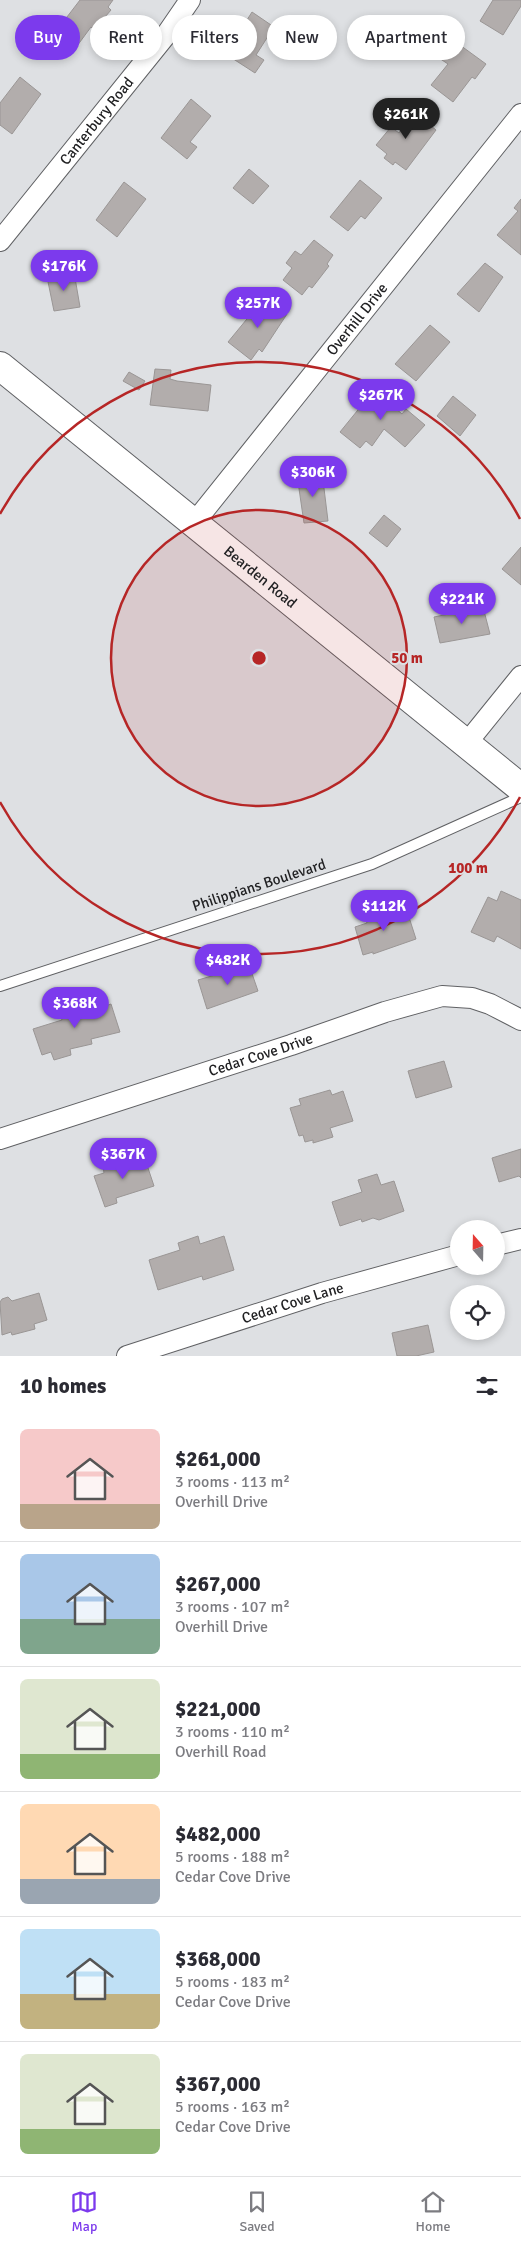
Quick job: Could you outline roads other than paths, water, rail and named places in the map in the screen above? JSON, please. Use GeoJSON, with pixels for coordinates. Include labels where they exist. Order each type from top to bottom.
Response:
{"type":"FeatureCollection","features":[{"type":"Feature","properties":{"kind":"street","name":"Canterbury Road"},"geometry":{"type":"LineString","coordinates":[[0,241],[166,35],[190,0]]}},
{"type":"Feature","properties":{"kind":"street","name":"Overhill Drive"},"geometry":{"type":"LineString","coordinates":[[194,523],[521,114]]}},
{"type":"Feature","properties":{"kind":"street","name":"Bearden Road"},"geometry":{"type":"LineString","coordinates":[[0,366],[521,788]]}},
{"type":"Feature","properties":{"kind":"street"},"geometry":{"type":"LineString","coordinates":[[466,744],[521,676]]}},
{"type":"Feature","properties":{"kind":"street","name":"Cedar Cove Drive"},"geometry":{"type":"LineString","coordinates":[[0,1139],[291,1045],[385,1012],[442,996],[472,998],[490,1004],[521,1020]]}},
{"type":"Feature","properties":{"kind":"street"},"geometry":{"type":"LineString","coordinates":[[505,1243],[521,1239]]}},
{"type":"Feature","properties":{"kind":"street","name":"Cedar Cove Lane"},"geometry":{"type":"LineString","coordinates":[[127,1356],[322,1293],[450,1257]]}},
{"type":"Feature","properties":{"kind":"lane","name":"Philippians Boulevard"},"geometry":{"type":"LineString","coordinates":[[0,986],[372,864],[521,798]]}}]}
